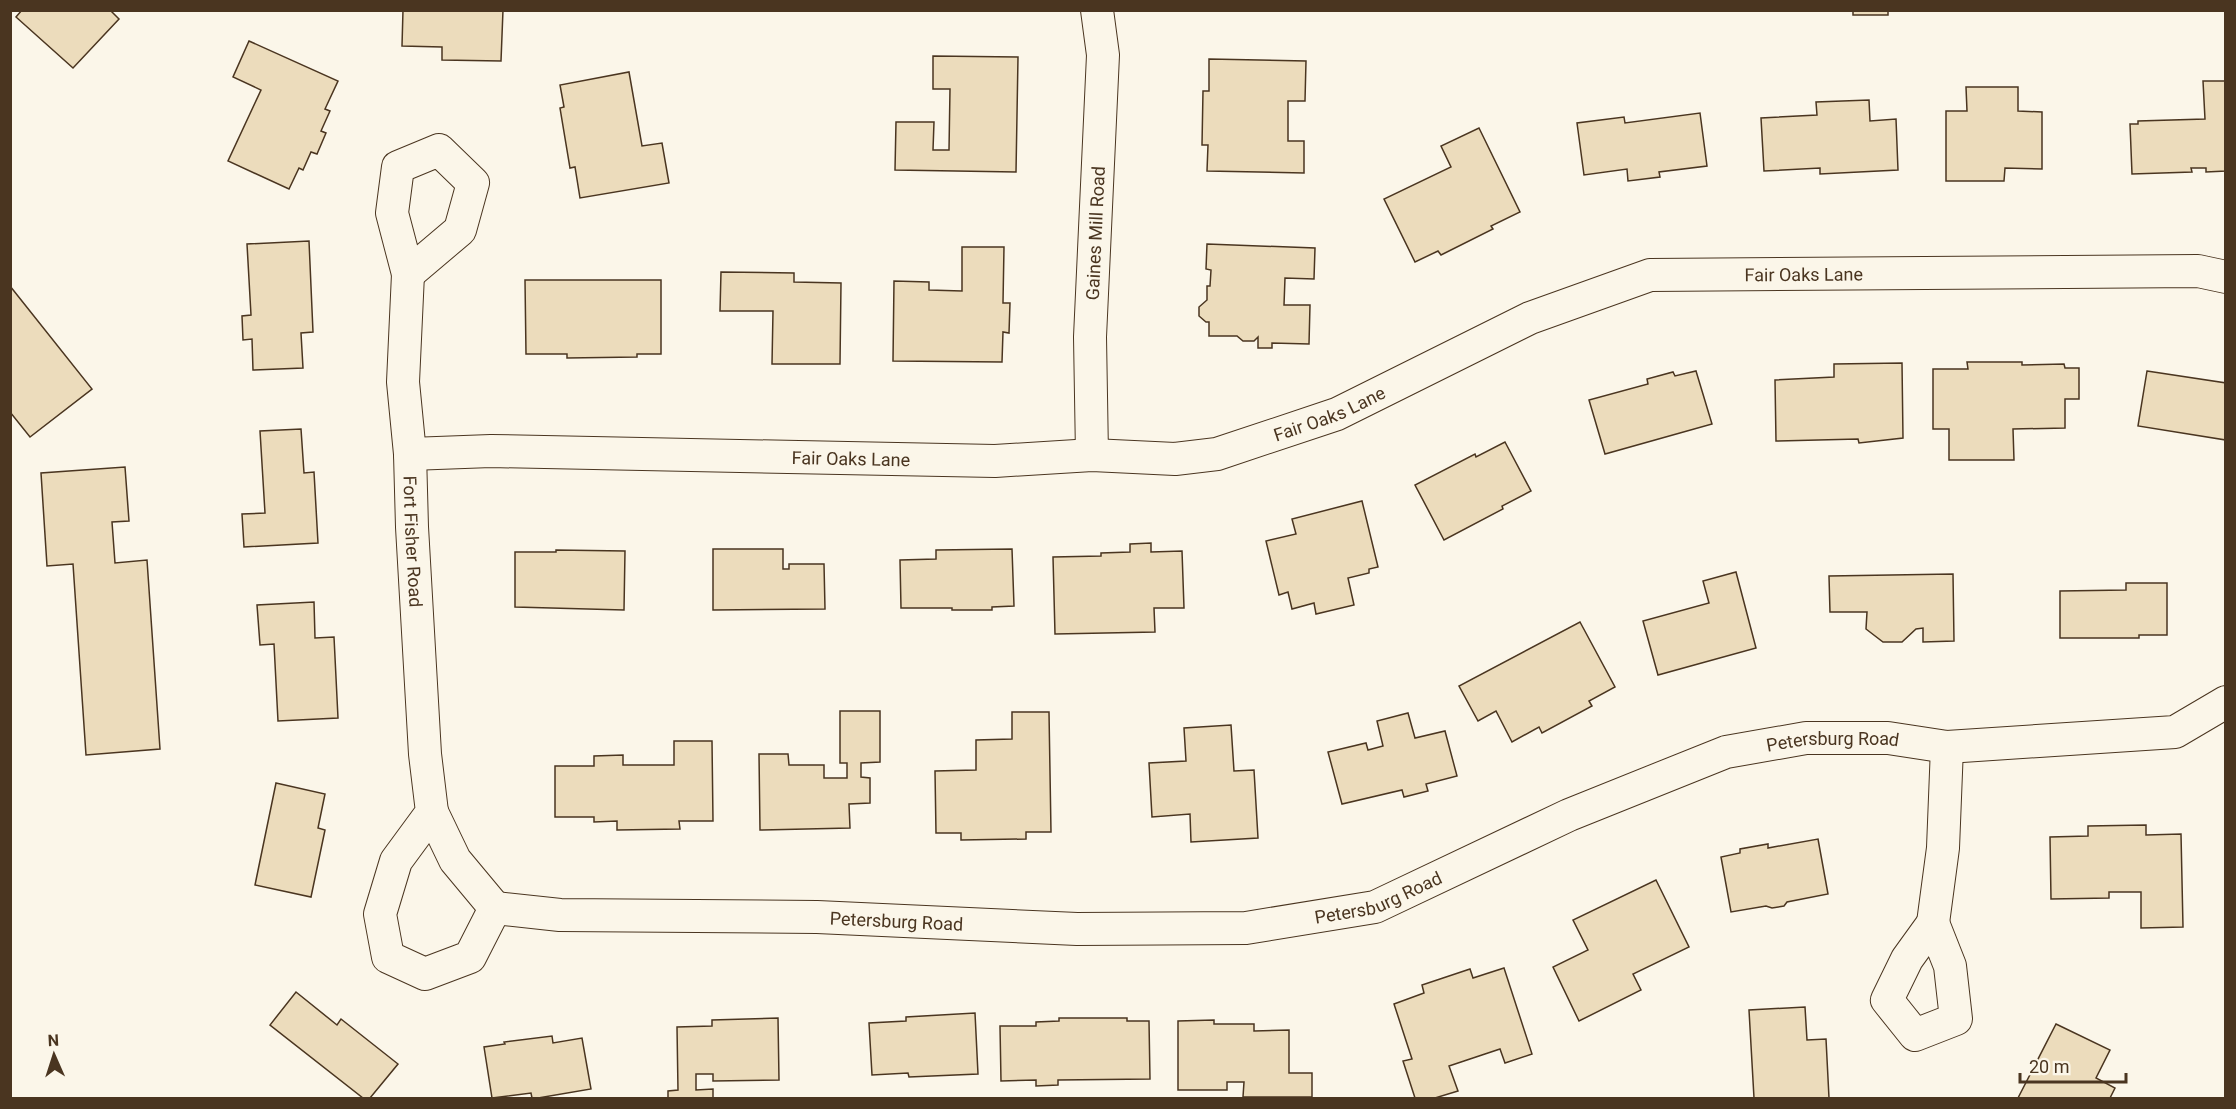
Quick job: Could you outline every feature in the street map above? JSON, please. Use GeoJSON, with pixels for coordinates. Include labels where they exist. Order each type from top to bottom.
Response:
{"type":"FeatureCollection","features":[{"type":"Feature","properties":{"kind":"street","name":"Gaines Mill Road"},"geometry":{"type":"LineString","coordinates":[[1092,455],[1090,337],[1103,55],[1096,10]]}},
{"type":"Feature","properties":{"kind":"street","name":"Fair Oaks Lane"},"geometry":{"type":"LineString","coordinates":[[410,454],[491,451],[995,461],[1092,455],[1175,459],[1216,454],[1337,414],[1530,318],[1650,275],[2198,272],[2226,277]]}},
{"type":"Feature","properties":{"kind":"street","name":"Fort Fisher Road"},"geometry":{"type":"LineString","coordinates":[[408,274],[403,382],[410,454],[423,718],[432,812],[455,860],[495,908]]}},
{"type":"Feature","properties":{"kind":"street","name":"Petersburg Road"},"geometry":{"type":"LineString","coordinates":[[495,908],[560,915],[817,917],[1077,929],[1246,928],[1375,907],[1569,815],[1726,752],[1806,738],[1888,738],[1947,747],[2175,732],[2226,702]]}},
{"type":"Feature","properties":{"kind":"street"},"geometry":{"type":"LineString","coordinates":[[1933,923],[1943,848],[1947,747]]}},
{"type":"Feature","properties":{"kind":"street"},"geometry":{"type":"LineString","coordinates":[[432,812],[396,861],[380,914],[388,957],[425,974],[470,957],[495,908]]}},
{"type":"Feature","properties":{"kind":"building"},"geometry":{"type":"Polygon","coordinates":[[[22,10],[110,10],[119,19],[73,68],[16,17],[22,10]]]}},
{"type":"Feature","properties":{"kind":"building"},"geometry":{"type":"Polygon","coordinates":[[[403,10],[503,10],[501,61],[442,60],[442,47],[402,46],[403,10]]]}},
{"type":"Feature","properties":{"kind":"building"},"geometry":{"type":"Polygon","coordinates":[[[1853,10],[1888,10],[1888,15],[1853,15],[1853,10]]]}},
{"type":"Feature","properties":{"kind":"building"},"geometry":{"type":"Polygon","coordinates":[[[249,41],[338,81],[325,109],[330,111],[321,131],[326,133],[317,154],[311,152],[303,170],[299,168],[289,189],[228,161],[261,90],[233,77],[249,41]]]}},
{"type":"Feature","properties":{"kind":"building"},"geometry":{"type":"Polygon","coordinates":[[[933,56],[1018,57],[1016,172],[895,170],[896,122],[934,122],[933,150],[949,150],[950,89],[933,89],[933,56]]]}},
{"type":"Feature","properties":{"kind":"building"},"geometry":{"type":"Polygon","coordinates":[[[1209,59],[1306,61],[1305,101],[1288,101],[1288,141],[1304,141],[1304,173],[1207,171],[1208,145],[1202,145],[1203,91],[1209,91],[1209,59]]]}},
{"type":"Feature","properties":{"kind":"building"},"geometry":{"type":"Polygon","coordinates":[[[629,72],[642,146],[662,143],[669,183],[580,198],[575,167],[570,168],[560,108],[564,107],[560,85],[629,72]]]}},
{"type":"Feature","properties":{"kind":"building"},"geometry":{"type":"Polygon","coordinates":[[[2203,81],[2226,81],[2226,171],[2206,172],[2206,168],[2191,168],[2192,172],[2132,174],[2130,124],[2138,124],[2138,121],[2205,119],[2203,81]]]}},
{"type":"Feature","properties":{"kind":"building"},"geometry":{"type":"Polygon","coordinates":[[[1966,87],[2018,87],[2018,111],[2042,112],[2042,169],[2005,168],[2004,181],[1946,181],[1946,111],[1967,111],[1966,87]]]}},
{"type":"Feature","properties":{"kind":"building"},"geometry":{"type":"Polygon","coordinates":[[[1869,100],[1870,121],[1896,119],[1898,170],[1820,174],[1820,168],[1764,171],[1761,118],[1817,115],[1816,102],[1869,100]]]}},
{"type":"Feature","properties":{"kind":"building"},"geometry":{"type":"Polygon","coordinates":[[[1700,113],[1707,166],[1659,172],[1660,177],[1628,181],[1627,169],[1584,175],[1577,123],[1624,117],[1625,123],[1700,113]]]}},
{"type":"Feature","properties":{"kind":"building"},"geometry":{"type":"Polygon","coordinates":[[[1479,128],[1520,212],[1491,226],[1493,229],[1441,255],[1438,251],[1415,262],[1384,199],[1451,167],[1441,146],[1479,128]]]}},
{"type":"Feature","properties":{"kind":"building"},"geometry":{"type":"Polygon","coordinates":[[[309,241],[313,332],[301,333],[303,368],[253,370],[252,339],[243,340],[242,316],[251,315],[247,244],[309,241]]]}},
{"type":"Feature","properties":{"kind":"building"},"geometry":{"type":"Polygon","coordinates":[[[1207,244],[1315,248],[1314,279],[1285,278],[1284,305],[1310,305],[1309,344],[1272,343],[1272,348],[1258,348],[1258,337],[1254,341],[1243,341],[1237,336],[1209,336],[1209,322],[1199,316],[1199,307],[1207,300],[1207,286],[1210,286],[1211,270],[1206,269],[1207,244]]]}},
{"type":"Feature","properties":{"kind":"building"},"geometry":{"type":"Polygon","coordinates":[[[962,247],[1004,247],[1003,303],[1010,303],[1009,333],[1003,332],[1002,362],[893,361],[894,281],[929,282],[929,290],[962,291],[962,247]]]}},
{"type":"Feature","properties":{"kind":"building"},"geometry":{"type":"Polygon","coordinates":[[[721,272],[794,273],[794,282],[841,283],[840,364],[772,364],[773,311],[720,311],[721,272]]]}},
{"type":"Feature","properties":{"kind":"building"},"geometry":{"type":"Polygon","coordinates":[[[525,280],[661,280],[661,354],[637,354],[637,357],[567,358],[567,354],[526,354],[525,280]]]}},
{"type":"Feature","properties":{"kind":"building"},"geometry":{"type":"Polygon","coordinates":[[[10,286],[92,389],[30,437],[10,412],[10,286]]]}},
{"type":"Feature","properties":{"kind":"building"},"geometry":{"type":"Polygon","coordinates":[[[1967,362],[2022,362],[2022,365],[2064,364],[2065,368],[2079,368],[2079,399],[2065,399],[2065,428],[2013,429],[2014,460],[1949,460],[1949,429],[1933,429],[1933,369],[1968,369],[1967,362]]]}},
{"type":"Feature","properties":{"kind":"building"},"geometry":{"type":"Polygon","coordinates":[[[1902,363],[1903,438],[1859,443],[1858,439],[1776,441],[1775,380],[1834,377],[1834,364],[1902,363]]]}},
{"type":"Feature","properties":{"kind":"building"},"geometry":{"type":"Polygon","coordinates":[[[1696,371],[1712,424],[1605,454],[1589,400],[1648,384],[1647,379],[1673,372],[1675,376],[1696,371]]]}},
{"type":"Feature","properties":{"kind":"building"},"geometry":{"type":"Polygon","coordinates":[[[2147,371],[2226,383],[2226,440],[2138,426],[2147,371]]]}},
{"type":"Feature","properties":{"kind":"building"},"geometry":{"type":"Polygon","coordinates":[[[301,429],[304,473],[314,472],[318,543],[244,547],[242,514],[265,513],[260,431],[301,429]]]}},
{"type":"Feature","properties":{"kind":"building"},"geometry":{"type":"Polygon","coordinates":[[[1505,442],[1531,491],[1502,506],[1503,509],[1444,540],[1415,485],[1475,454],[1476,457],[1505,442]]]}},
{"type":"Feature","properties":{"kind":"building"},"geometry":{"type":"Polygon","coordinates":[[[125,467],[129,521],[112,522],[115,563],[147,560],[160,749],[86,755],[73,564],[47,566],[41,473],[125,467]]]}},
{"type":"Feature","properties":{"kind":"building"},"geometry":{"type":"Polygon","coordinates":[[[1362,501],[1378,567],[1369,569],[1369,573],[1348,578],[1354,605],[1316,614],[1314,603],[1292,609],[1288,592],[1279,595],[1266,541],[1296,534],[1292,519],[1362,501]]]}},
{"type":"Feature","properties":{"kind":"building"},"geometry":{"type":"Polygon","coordinates":[[[1151,543],[1151,552],[1182,551],[1184,608],[1154,608],[1155,632],[1055,634],[1053,557],[1101,556],[1101,553],[1130,552],[1130,544],[1151,543]]]}},
{"type":"Feature","properties":{"kind":"building"},"geometry":{"type":"Polygon","coordinates":[[[713,549],[783,549],[783,569],[789,569],[789,564],[824,564],[825,609],[713,610],[713,549]]]}},
{"type":"Feature","properties":{"kind":"building"},"geometry":{"type":"Polygon","coordinates":[[[1012,549],[1014,606],[992,607],[992,610],[901,608],[900,560],[936,559],[936,550],[1012,549]]]}},
{"type":"Feature","properties":{"kind":"building"},"geometry":{"type":"Polygon","coordinates":[[[556,550],[625,551],[624,610],[515,607],[515,552],[556,552],[556,550]]]}},
{"type":"Feature","properties":{"kind":"building"},"geometry":{"type":"Polygon","coordinates":[[[1736,572],[1756,648],[1658,675],[1643,621],[1709,603],[1703,581],[1736,572]]]}},
{"type":"Feature","properties":{"kind":"building"},"geometry":{"type":"Polygon","coordinates":[[[1953,574],[1954,641],[1923,642],[1923,628],[1916,629],[1902,642],[1883,642],[1866,629],[1867,612],[1830,612],[1829,576],[1953,574]]]}},
{"type":"Feature","properties":{"kind":"building"},"geometry":{"type":"Polygon","coordinates":[[[2126,583],[2167,583],[2167,635],[2139,635],[2139,638],[2060,638],[2060,591],[2126,590],[2126,583]]]}},
{"type":"Feature","properties":{"kind":"building"},"geometry":{"type":"Polygon","coordinates":[[[314,602],[315,638],[334,637],[338,718],[278,721],[274,644],[260,645],[257,605],[314,602]]]}},
{"type":"Feature","properties":{"kind":"building"},"geometry":{"type":"Polygon","coordinates":[[[1580,622],[1615,687],[1589,701],[1592,706],[1542,733],[1539,727],[1512,742],[1496,711],[1478,721],[1459,686],[1580,622]]]}},
{"type":"Feature","properties":{"kind":"building"},"geometry":{"type":"Polygon","coordinates":[[[840,711],[880,711],[880,762],[861,763],[861,777],[870,778],[870,803],[849,804],[850,828],[760,830],[759,754],[788,754],[789,765],[824,765],[824,778],[847,778],[847,763],[840,763],[840,711]]]}},
{"type":"Feature","properties":{"kind":"building"},"geometry":{"type":"Polygon","coordinates":[[[1012,712],[1049,712],[1051,832],[1026,832],[1026,839],[961,840],[961,833],[936,833],[935,771],[976,770],[976,740],[1012,739],[1012,712]]]}},
{"type":"Feature","properties":{"kind":"building"},"geometry":{"type":"Polygon","coordinates":[[[1408,713],[1415,738],[1445,731],[1457,776],[1426,784],[1428,791],[1404,797],[1402,790],[1342,804],[1328,752],[1366,743],[1368,750],[1383,746],[1377,721],[1408,713]]]}},
{"type":"Feature","properties":{"kind":"building"},"geometry":{"type":"Polygon","coordinates":[[[1231,725],[1234,771],[1254,770],[1258,838],[1191,842],[1190,814],[1152,817],[1149,763],[1186,761],[1184,728],[1231,725]]]}},
{"type":"Feature","properties":{"kind":"building"},"geometry":{"type":"Polygon","coordinates":[[[674,741],[712,741],[713,821],[679,821],[680,829],[617,830],[617,821],[594,822],[594,817],[555,817],[555,766],[594,766],[594,756],[623,755],[623,765],[674,765],[674,741]]]}},
{"type":"Feature","properties":{"kind":"building"},"geometry":{"type":"Polygon","coordinates":[[[276,783],[325,794],[318,828],[325,830],[311,897],[255,885],[276,783]]]}},
{"type":"Feature","properties":{"kind":"building"},"geometry":{"type":"Polygon","coordinates":[[[2146,825],[2146,835],[2181,834],[2183,927],[2141,928],[2141,892],[2109,892],[2109,898],[2051,899],[2050,837],[2088,836],[2088,826],[2146,825]]]}},
{"type":"Feature","properties":{"kind":"building"},"geometry":{"type":"Polygon","coordinates":[[[1818,839],[1828,894],[1787,902],[1784,906],[1772,908],[1766,906],[1731,912],[1721,857],[1740,853],[1740,849],[1768,844],[1768,848],[1818,839]]]}},
{"type":"Feature","properties":{"kind":"building"},"geometry":{"type":"Polygon","coordinates":[[[1656,880],[1689,947],[1633,974],[1641,990],[1579,1021],[1553,967],[1588,950],[1573,920],[1656,880]]]}},
{"type":"Feature","properties":{"kind":"building"},"geometry":{"type":"Polygon","coordinates":[[[1504,968],[1532,1054],[1505,1063],[1500,1049],[1449,1066],[1458,1091],[1435,1098],[1415,1098],[1403,1061],[1412,1059],[1394,1004],[1424,993],[1422,985],[1470,969],[1473,978],[1504,968]]]}},
{"type":"Feature","properties":{"kind":"building"},"geometry":{"type":"Polygon","coordinates":[[[296,992],[337,1025],[341,1019],[398,1064],[370,1098],[363,1098],[270,1025],[296,992]]]}},
{"type":"Feature","properties":{"kind":"building"},"geometry":{"type":"Polygon","coordinates":[[[1805,1007],[1807,1040],[1826,1039],[1829,1098],[1754,1098],[1749,1010],[1805,1007]]]}},
{"type":"Feature","properties":{"kind":"building"},"geometry":{"type":"Polygon","coordinates":[[[975,1013],[978,1074],[909,1077],[908,1073],[872,1075],[869,1023],[906,1021],[906,1017],[975,1013]]]}},
{"type":"Feature","properties":{"kind":"building"},"geometry":{"type":"Polygon","coordinates":[[[778,1018],[779,1080],[713,1081],[713,1074],[696,1074],[696,1090],[713,1089],[713,1098],[668,1098],[668,1091],[678,1090],[677,1027],[712,1026],[712,1020],[778,1018]]]}},
{"type":"Feature","properties":{"kind":"building"},"geometry":{"type":"Polygon","coordinates":[[[1059,1018],[1127,1018],[1127,1021],[1149,1021],[1150,1079],[1058,1080],[1058,1085],[1036,1086],[1036,1080],[1001,1081],[1000,1026],[1036,1026],[1036,1022],[1059,1021],[1059,1018]]]}},
{"type":"Feature","properties":{"kind":"building"},"geometry":{"type":"Polygon","coordinates":[[[1214,1020],[1214,1024],[1254,1024],[1254,1031],[1289,1030],[1289,1073],[1312,1073],[1312,1097],[1243,1097],[1244,1082],[1227,1082],[1227,1090],[1178,1090],[1178,1021],[1214,1020]]]}},
{"type":"Feature","properties":{"kind":"building"},"geometry":{"type":"Polygon","coordinates":[[[2056,1024],[2110,1050],[2096,1078],[2115,1088],[2110,1098],[2018,1098],[2056,1024]]]}},
{"type":"Feature","properties":{"kind":"building"},"geometry":{"type":"Polygon","coordinates":[[[552,1036],[553,1043],[582,1038],[591,1089],[538,1098],[532,1098],[531,1093],[492,1098],[484,1047],[552,1036]]]}}]}
